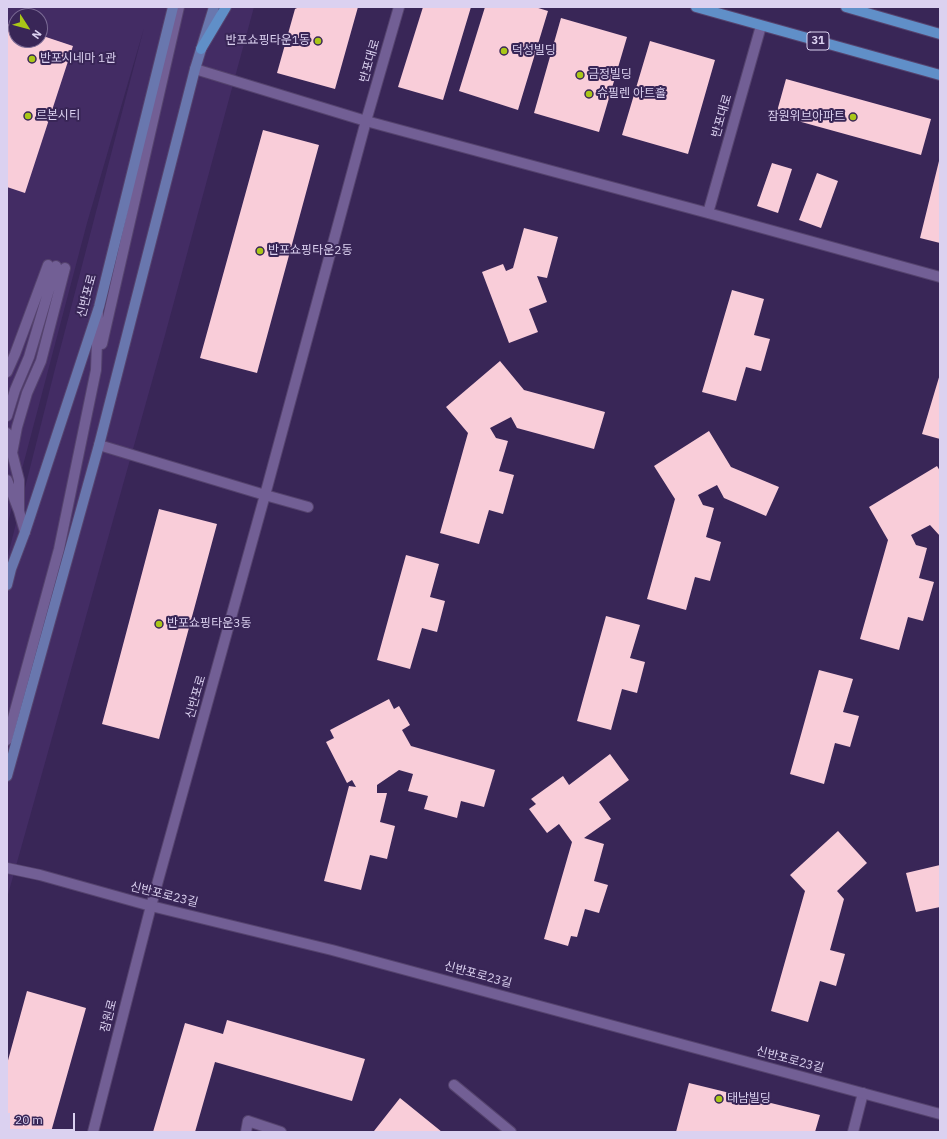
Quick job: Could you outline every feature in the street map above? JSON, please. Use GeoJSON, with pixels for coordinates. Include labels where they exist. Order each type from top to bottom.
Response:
{"type":"FeatureCollection","features":[{"type":"Feature","properties":{"kind":"main road","name":"신반포로"},"geometry":{"type":"LineString","coordinates":[[7,585],[11,569],[26,532],[99,307],[173,7]]}},
{"type":"Feature","properties":{"kind":"main road"},"geometry":{"type":"LineString","coordinates":[[7,776],[100,445],[195,69],[214,7]]}},
{"type":"Feature","properties":{"kind":"main road"},"geometry":{"type":"LineString","coordinates":[[201,49],[226,7]]}},
{"type":"Feature","properties":{"kind":"main road","name":"31"},"geometry":{"type":"LineString","coordinates":[[696,7],[940,75]]}},
{"type":"Feature","properties":{"kind":"main road"},"geometry":{"type":"LineString","coordinates":[[846,7],[940,34]]}},
{"type":"Feature","properties":{"kind":"street"},"geometry":{"type":"LineString","coordinates":[[7,740],[59,549],[96,370],[179,7]]}},
{"type":"Feature","properties":{"kind":"street","name":"반포대로"},"geometry":{"type":"LineString","coordinates":[[366,121],[399,7]]}},
{"type":"Feature","properties":{"kind":"street","name":"반포대로"},"geometry":{"type":"LineString","coordinates":[[708,213],[761,26]]}},
{"type":"Feature","properties":{"kind":"street"},"geometry":{"type":"LineString","coordinates":[[195,69],[366,121],[940,277]]}},
{"type":"Feature","properties":{"kind":"street","name":"신반포로"},"geometry":{"type":"LineString","coordinates":[[151,906],[266,495],[366,121]]}},
{"type":"Feature","properties":{"kind":"street"},"geometry":{"type":"LineString","coordinates":[[7,372],[56,266]]}},
{"type":"Feature","properties":{"kind":"street"},"geometry":{"type":"LineString","coordinates":[[7,416],[15,390],[29,357],[56,266]]}},
{"type":"Feature","properties":{"kind":"street"},"geometry":{"type":"LineString","coordinates":[[12,453],[17,427],[27,393],[41,360],[56,266]]}},
{"type":"Feature","properties":{"kind":"street"},"geometry":{"type":"LineString","coordinates":[[96,370],[99,307]]}},
{"type":"Feature","properties":{"kind":"street"},"geometry":{"type":"LineString","coordinates":[[7,433],[20,480],[19,511]]}},
{"type":"Feature","properties":{"kind":"street"},"geometry":{"type":"LineString","coordinates":[[100,445],[308,507]]}},
{"type":"Feature","properties":{"kind":"street"},"geometry":{"type":"LineString","coordinates":[[7,480],[26,532]]}},
{"type":"Feature","properties":{"kind":"street","name":"신반포로23길"},"geometry":{"type":"LineString","coordinates":[[7,868],[40,875],[151,906],[332,950],[940,1114]]}},
{"type":"Feature","properties":{"kind":"street","name":"잠원로"},"geometry":{"type":"LineString","coordinates":[[93,1132],[151,906]]}},
{"type":"Feature","properties":{"kind":"street"},"geometry":{"type":"LineString","coordinates":[[454,1085],[511,1132]]}},
{"type":"Feature","properties":{"kind":"street"},"geometry":{"type":"LineString","coordinates":[[853,1132],[863,1093]]}},
{"type":"Feature","properties":{"kind":"street"},"geometry":{"type":"LineString","coordinates":[[246,1132],[248,1121],[281,1132]]}},
{"type":"Feature","properties":{"kind":"shaded area"},"geometry":{"type":"Polygon","coordinates":[[[7,7],[254,7],[165,335],[7,898],[7,559],[144,28],[87,223],[7,526],[7,7]]]}},
{"type":"Feature","properties":{"kind":"building","name":"반포쇼핑타운1동"},"geometry":{"type":"Polygon","coordinates":[[[299,7],[358,7],[335,89],[277,73],[295,9],[299,7]]]}},
{"type":"Feature","properties":{"kind":"building"},"geometry":{"type":"Polygon","coordinates":[[[423,7],[471,7],[443,100],[398,87],[423,7]]]}},
{"type":"Feature","properties":{"kind":"building","name":"덕성빌딩"},"geometry":{"type":"Polygon","coordinates":[[[485,7],[535,7],[548,11],[518,110],[459,91],[485,7]]]}},
{"type":"Feature","properties":{"kind":"building","name":"금정빌딩"},"geometry":{"type":"Polygon","coordinates":[[[561,18],[627,37],[599,132],[534,113],[561,18]]]}},
{"type":"Feature","properties":{"kind":"building","name":"르본시티"},"geometry":{"type":"Polygon","coordinates":[[[7,24],[8,48],[48,48],[48,38],[73,46],[25,193],[7,187],[7,24]]]}},
{"type":"Feature","properties":{"kind":"building"},"geometry":{"type":"Polygon","coordinates":[[[650,41],[715,60],[688,154],[622,135],[650,41]]]}},
{"type":"Feature","properties":{"kind":"building","name":"잠원위브아파트"},"geometry":{"type":"Polygon","coordinates":[[[786,79],[931,119],[921,155],[776,115],[786,79]]]}},
{"type":"Feature","properties":{"kind":"building","name":"반포쇼핑타운2동"},"geometry":{"type":"Polygon","coordinates":[[[263,130],[319,145],[257,373],[200,358],[263,130]]]}},
{"type":"Feature","properties":{"kind":"building"},"geometry":{"type":"Polygon","coordinates":[[[940,161],[940,243],[920,238],[940,161]]]}},
{"type":"Feature","properties":{"kind":"building"},"geometry":{"type":"Polygon","coordinates":[[[772,163],[792,169],[778,213],[757,206],[772,163]]]}},
{"type":"Feature","properties":{"kind":"building"},"geometry":{"type":"Polygon","coordinates":[[[817,173],[838,181],[821,228],[799,220],[817,173]]]}},
{"type":"Feature","properties":{"kind":"building"},"geometry":{"type":"Polygon","coordinates":[[[524,228],[558,237],[547,278],[537,276],[547,302],[529,309],[538,332],[509,343],[482,272],[503,264],[506,271],[513,268],[524,228]]]}},
{"type":"Feature","properties":{"kind":"building"},"geometry":{"type":"Polygon","coordinates":[[[732,290],[764,299],[754,335],[770,339],[761,371],[746,367],[736,401],[702,392],[732,290]]]}},
{"type":"Feature","properties":{"kind":"building"},"geometry":{"type":"Polygon","coordinates":[[[500,361],[524,390],[605,412],[594,449],[517,428],[511,417],[490,428],[496,438],[508,441],[499,471],[514,475],[503,514],[489,510],[479,544],[440,533],[468,433],[446,407],[500,361]]]}},
{"type":"Feature","properties":{"kind":"building"},"geometry":{"type":"Polygon","coordinates":[[[940,374],[940,439],[922,434],[940,374]]]}},
{"type":"Feature","properties":{"kind":"building"},"geometry":{"type":"Polygon","coordinates":[[[709,431],[731,467],[779,487],[766,516],[724,498],[717,485],[698,495],[703,505],[714,508],[706,537],[721,542],[710,581],[695,577],[686,610],[647,599],[675,499],[654,466],[709,431]]]}},
{"type":"Feature","properties":{"kind":"building"},"geometry":{"type":"Polygon","coordinates":[[[937,466],[940,471],[940,536],[930,525],[911,535],[916,545],[927,548],[919,578],[934,582],[923,621],[908,617],[899,650],[860,639],[888,540],[869,507],[937,466]]]}},
{"type":"Feature","properties":{"kind":"building","name":"반포쇼핑타운3동"},"geometry":{"type":"Polygon","coordinates":[[[159,509],[217,524],[159,739],[102,724],[159,509]]]}},
{"type":"Feature","properties":{"kind":"building"},"geometry":{"type":"Polygon","coordinates":[[[406,555],[439,564],[430,597],[445,601],[437,632],[422,628],[410,669],[377,660],[406,555]]]}},
{"type":"Feature","properties":{"kind":"building"},"geometry":{"type":"Polygon","coordinates":[[[606,616],[640,625],[630,658],[645,662],[637,693],[622,689],[611,730],[577,721],[606,616]]]}},
{"type":"Feature","properties":{"kind":"building"},"geometry":{"type":"Polygon","coordinates":[[[819,670],[853,679],[843,712],[859,716],[850,747],[835,743],[824,784],[790,774],[819,670]]]}},
{"type":"Feature","properties":{"kind":"building"},"geometry":{"type":"Polygon","coordinates":[[[389,699],[394,709],[399,706],[410,725],[402,730],[411,746],[495,770],[484,807],[461,801],[457,818],[424,809],[428,796],[408,791],[413,774],[399,770],[377,785],[377,793],[387,793],[380,822],[395,826],[387,859],[370,855],[361,890],[324,881],[349,786],[356,787],[352,780],[347,783],[326,742],[334,738],[330,730],[389,699]]]}},
{"type":"Feature","properties":{"kind":"building"},"geometry":{"type":"Polygon","coordinates":[[[610,754],[629,780],[599,802],[611,819],[584,838],[604,844],[594,881],[608,885],[599,913],[585,909],[577,937],[571,936],[568,946],[544,939],[572,842],[559,824],[547,833],[529,809],[536,804],[531,799],[563,776],[569,785],[610,754]]]}},
{"type":"Feature","properties":{"kind":"building"},"geometry":{"type":"Polygon","coordinates":[[[838,831],[867,863],[837,891],[844,899],[830,950],[845,954],[836,986],[820,981],[808,1022],[771,1011],[805,891],[790,875],[838,831]]]}},
{"type":"Feature","properties":{"kind":"building"},"geometry":{"type":"Polygon","coordinates":[[[940,865],[940,907],[916,912],[906,873],[940,865]]]}},
{"type":"Feature","properties":{"kind":"building"},"geometry":{"type":"Polygon","coordinates":[[[27,991],[86,1008],[51,1132],[7,1132],[7,1064],[27,991]]]}},
{"type":"Feature","properties":{"kind":"building"},"geometry":{"type":"Polygon","coordinates":[[[227,1020],[365,1059],[352,1101],[215,1062],[195,1132],[153,1132],[185,1023],[223,1034],[227,1020]]]}},
{"type":"Feature","properties":{"kind":"building","name":"태남빌딩"},"geometry":{"type":"Polygon","coordinates":[[[689,1083],[820,1115],[815,1132],[676,1132],[689,1083]]]}},
{"type":"Feature","properties":{"kind":"building"},"geometry":{"type":"Polygon","coordinates":[[[400,1098],[442,1132],[374,1131],[400,1098]]]}},
{"type":"Feature","properties":{"kind":"place","name":"반포쇼핑타운1동"},"geometry":{"type":"Point","coordinates":[318,41]}},
{"type":"Feature","properties":{"kind":"place","name":"덕성빌딩"},"geometry":{"type":"Point","coordinates":[504,51]}},
{"type":"Feature","properties":{"kind":"place","name":"반포시네마 1관"},"geometry":{"type":"Point","coordinates":[32,59]}},
{"type":"Feature","properties":{"kind":"place","name":"금정빌딩"},"geometry":{"type":"Point","coordinates":[580,75]}},
{"type":"Feature","properties":{"kind":"place","name":"슈필렌 아트홀"},"geometry":{"type":"Point","coordinates":[589,94]}},
{"type":"Feature","properties":{"kind":"place","name":"르본시티"},"geometry":{"type":"Point","coordinates":[28,116]}},
{"type":"Feature","properties":{"kind":"place","name":"잠원위브아파트"},"geometry":{"type":"Point","coordinates":[853,117]}},
{"type":"Feature","properties":{"kind":"place","name":"반포쇼핑타운2동"},"geometry":{"type":"Point","coordinates":[260,251]}},
{"type":"Feature","properties":{"kind":"place","name":"반포쇼핑타운3동"},"geometry":{"type":"Point","coordinates":[159,624]}},
{"type":"Feature","properties":{"kind":"place","name":"태남빌딩"},"geometry":{"type":"Point","coordinates":[719,1099]}}]}
